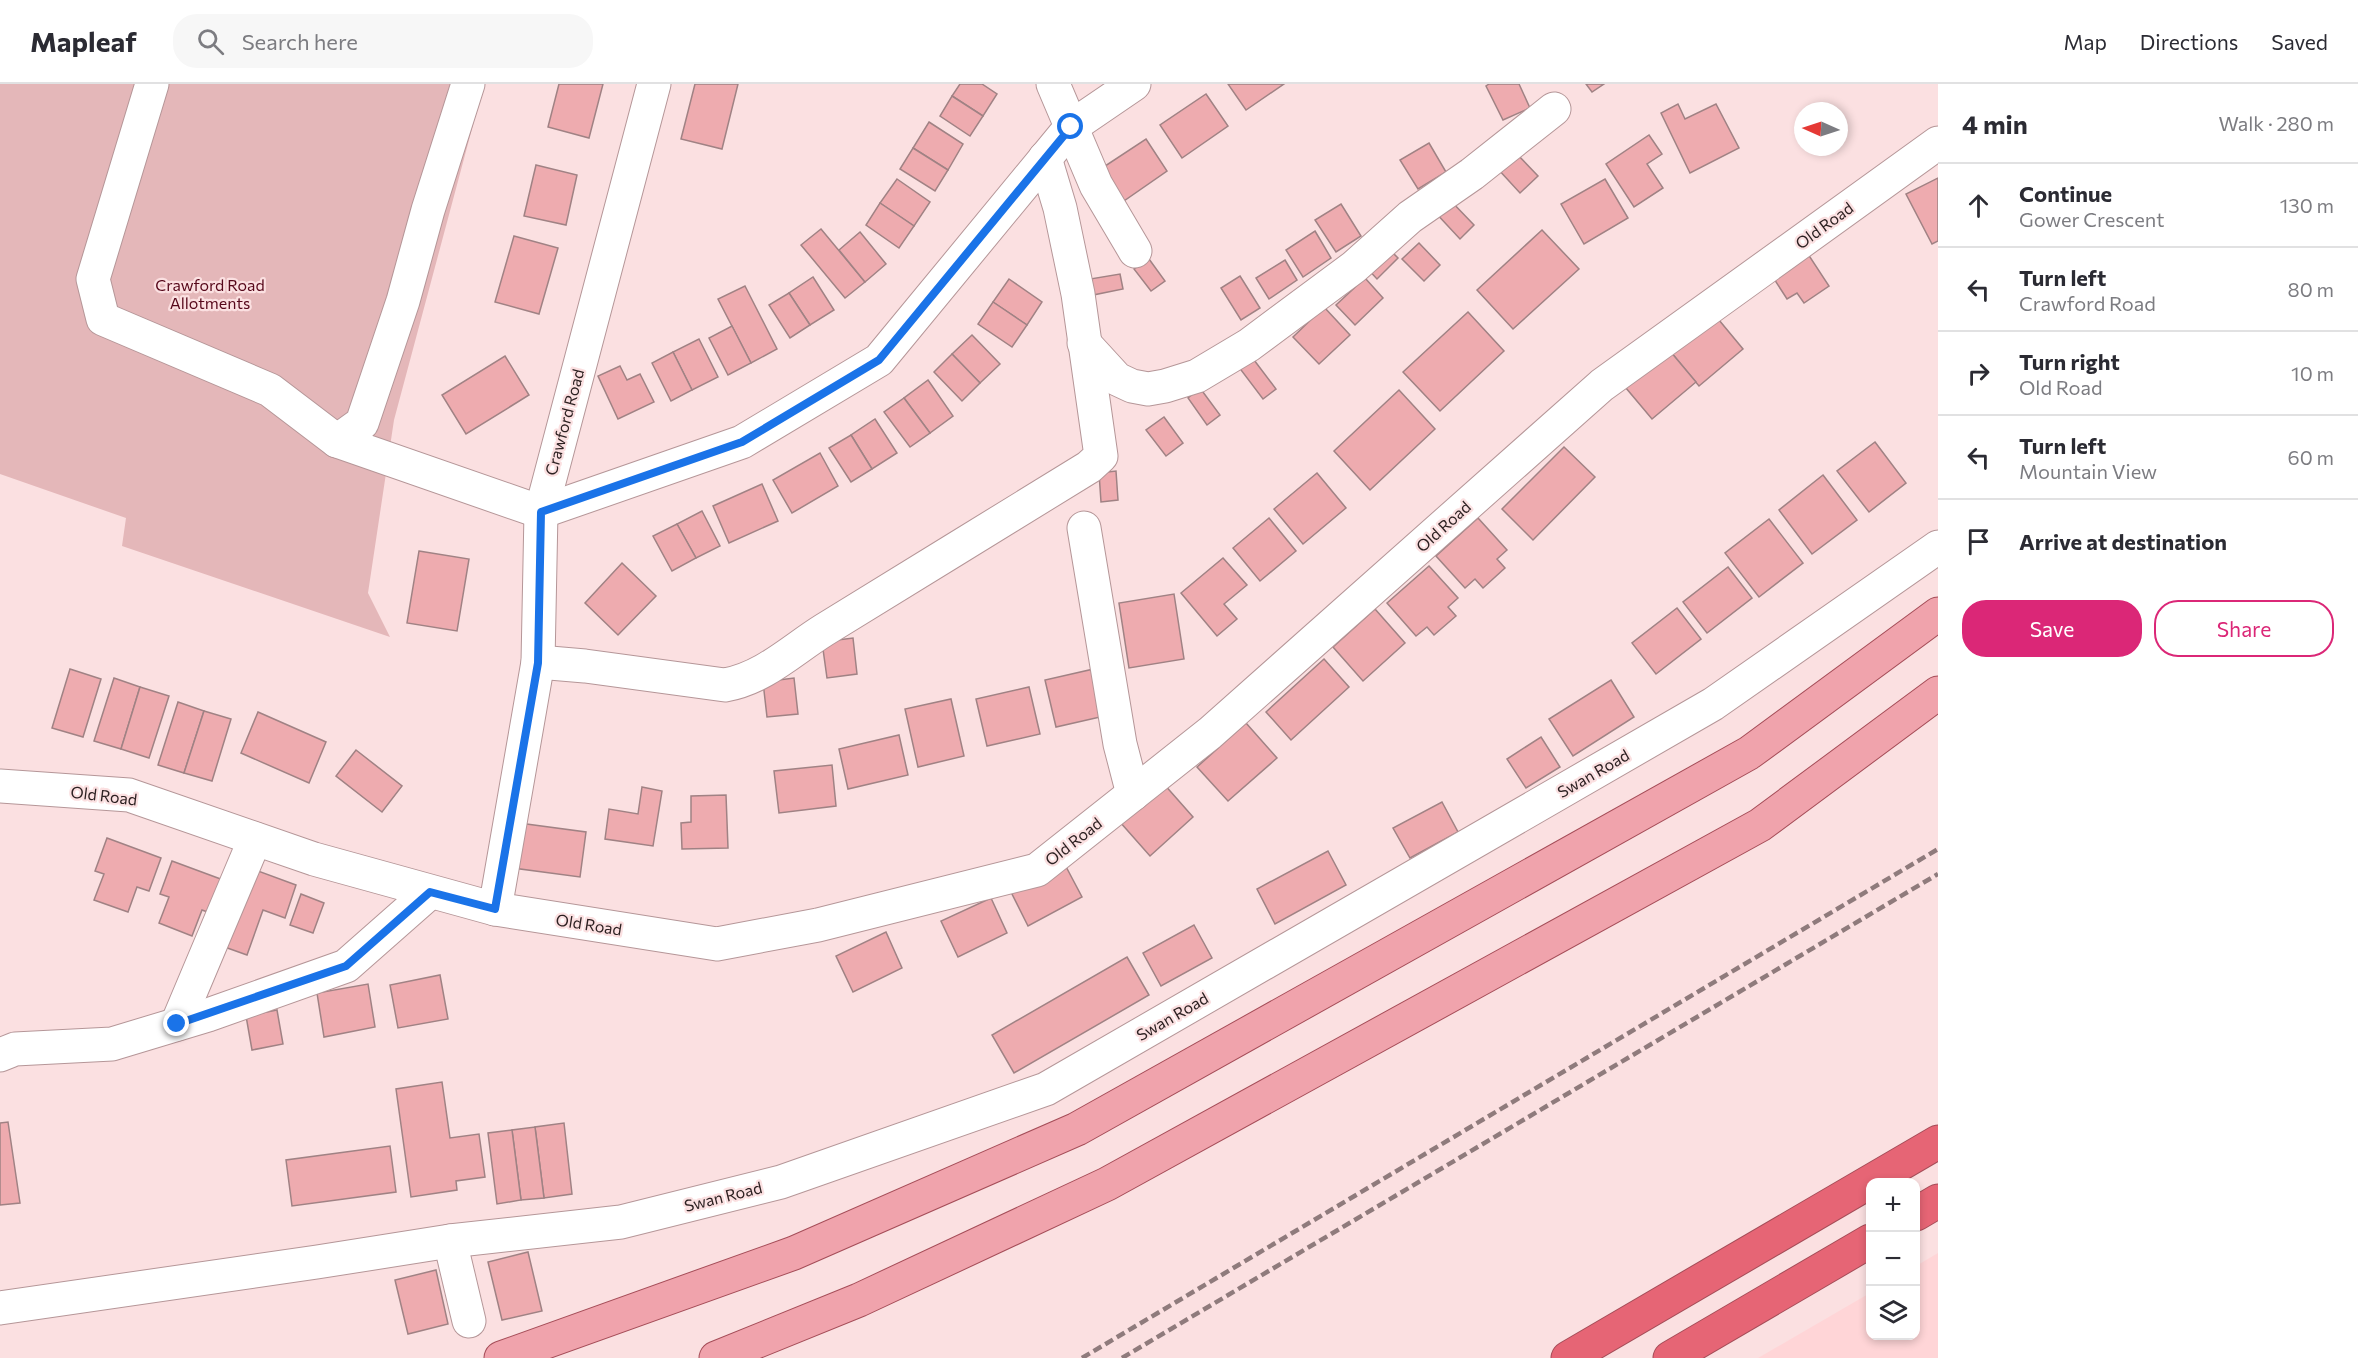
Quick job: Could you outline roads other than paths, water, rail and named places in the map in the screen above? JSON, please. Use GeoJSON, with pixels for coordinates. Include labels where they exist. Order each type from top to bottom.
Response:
{"type":"FeatureCollection","features":[{"type":"Feature","properties":{"kind":"highway"},"geometry":{"type":"LineString","coordinates":[[1568,1358],[1938,1142]]}},
{"type":"Feature","properties":{"kind":"highway"},"geometry":{"type":"LineString","coordinates":[[1920,1212],[1938,1201]]}},
{"type":"Feature","properties":{"kind":"highway"},"geometry":{"type":"LineString","coordinates":[[1670,1358],[1866,1243]]}},
{"type":"Feature","properties":{"kind":"main road"},"geometry":{"type":"LineString","coordinates":[[501,1358],[794,1252],[1077,1129],[1749,753],[1938,614]]}},
{"type":"Feature","properties":{"kind":"main road"},"geometry":{"type":"LineString","coordinates":[[716,1358],[860,1300],[1107,1184],[1760,825],[1938,693]]}},
{"type":"Feature","properties":{"kind":"street"},"geometry":{"type":"LineString","coordinates":[[152,84],[93,279],[103,319],[270,390],[337,441],[541,512],[742,442],[879,360],[1071,127],[1134,84]]}},
{"type":"Feature","properties":{"kind":"street"},"geometry":{"type":"LineString","coordinates":[[337,441],[362,423],[403,301],[428,210],[468,84]]}},
{"type":"Feature","properties":{"kind":"street","name":"Crawford Road"},"geometry":{"type":"LineString","coordinates":[[495,909],[538,663],[541,512],[654,84]]}},
{"type":"Feature","properties":{"kind":"street"},"geometry":{"type":"LineString","coordinates":[[1053,84],[1096,185],[1135,251]]}},
{"type":"Feature","properties":{"kind":"street"},"geometry":{"type":"LineString","coordinates":[[1084,343],[1117,379],[1132,386],[1148,389],[1197,376],[1249,345],[1354,267],[1410,217],[1472,174],[1554,109]]}},
{"type":"Feature","properties":{"kind":"street","name":"Old Road"},"geometry":{"type":"LineString","coordinates":[[0,786],[129,795],[314,860],[495,909],[717,944],[818,925],[1037,870],[1210,733],[1602,385],[1938,143]]}},
{"type":"Feature","properties":{"kind":"street"},"geometry":{"type":"LineString","coordinates":[[538,663],[585,666],[725,685],[737,683],[775,665],[823,631],[1089,467],[1101,456],[1078,294],[1060,208],[1045,159]]}},
{"type":"Feature","properties":{"kind":"street"},"geometry":{"type":"LineString","coordinates":[[1084,528],[1120,744],[1132,794]]}},
{"type":"Feature","properties":{"kind":"street","name":"Swan Road"},"geometry":{"type":"LineString","coordinates":[[0,1308],[317,1262],[450,1240],[621,1222],[781,1182],[1046,1089],[1713,704],[1938,547]]}},
{"type":"Feature","properties":{"kind":"street"},"geometry":{"type":"LineString","coordinates":[[177,1024],[255,839]]}},
{"type":"Feature","properties":{"kind":"street"},"geometry":{"type":"LineString","coordinates":[[0,1055],[15,1049],[112,1044],[346,966],[430,892]]}},
{"type":"Feature","properties":{"kind":"street"},"geometry":{"type":"LineString","coordinates":[[450,1240],[469,1321]]}},
{"type":"Feature","properties":{"kind":"railway"},"geometry":{"type":"LineString","coordinates":[[1082,1358],[1938,849]]}},
{"type":"Feature","properties":{"kind":"railway"},"geometry":{"type":"LineString","coordinates":[[1122,1358],[1938,874]]}},
{"type":"Feature","properties":{"kind":"park label","name":"Crawford Road Allotments"},"geometry":{"type":"Point","coordinates":[210,293]}}]}
